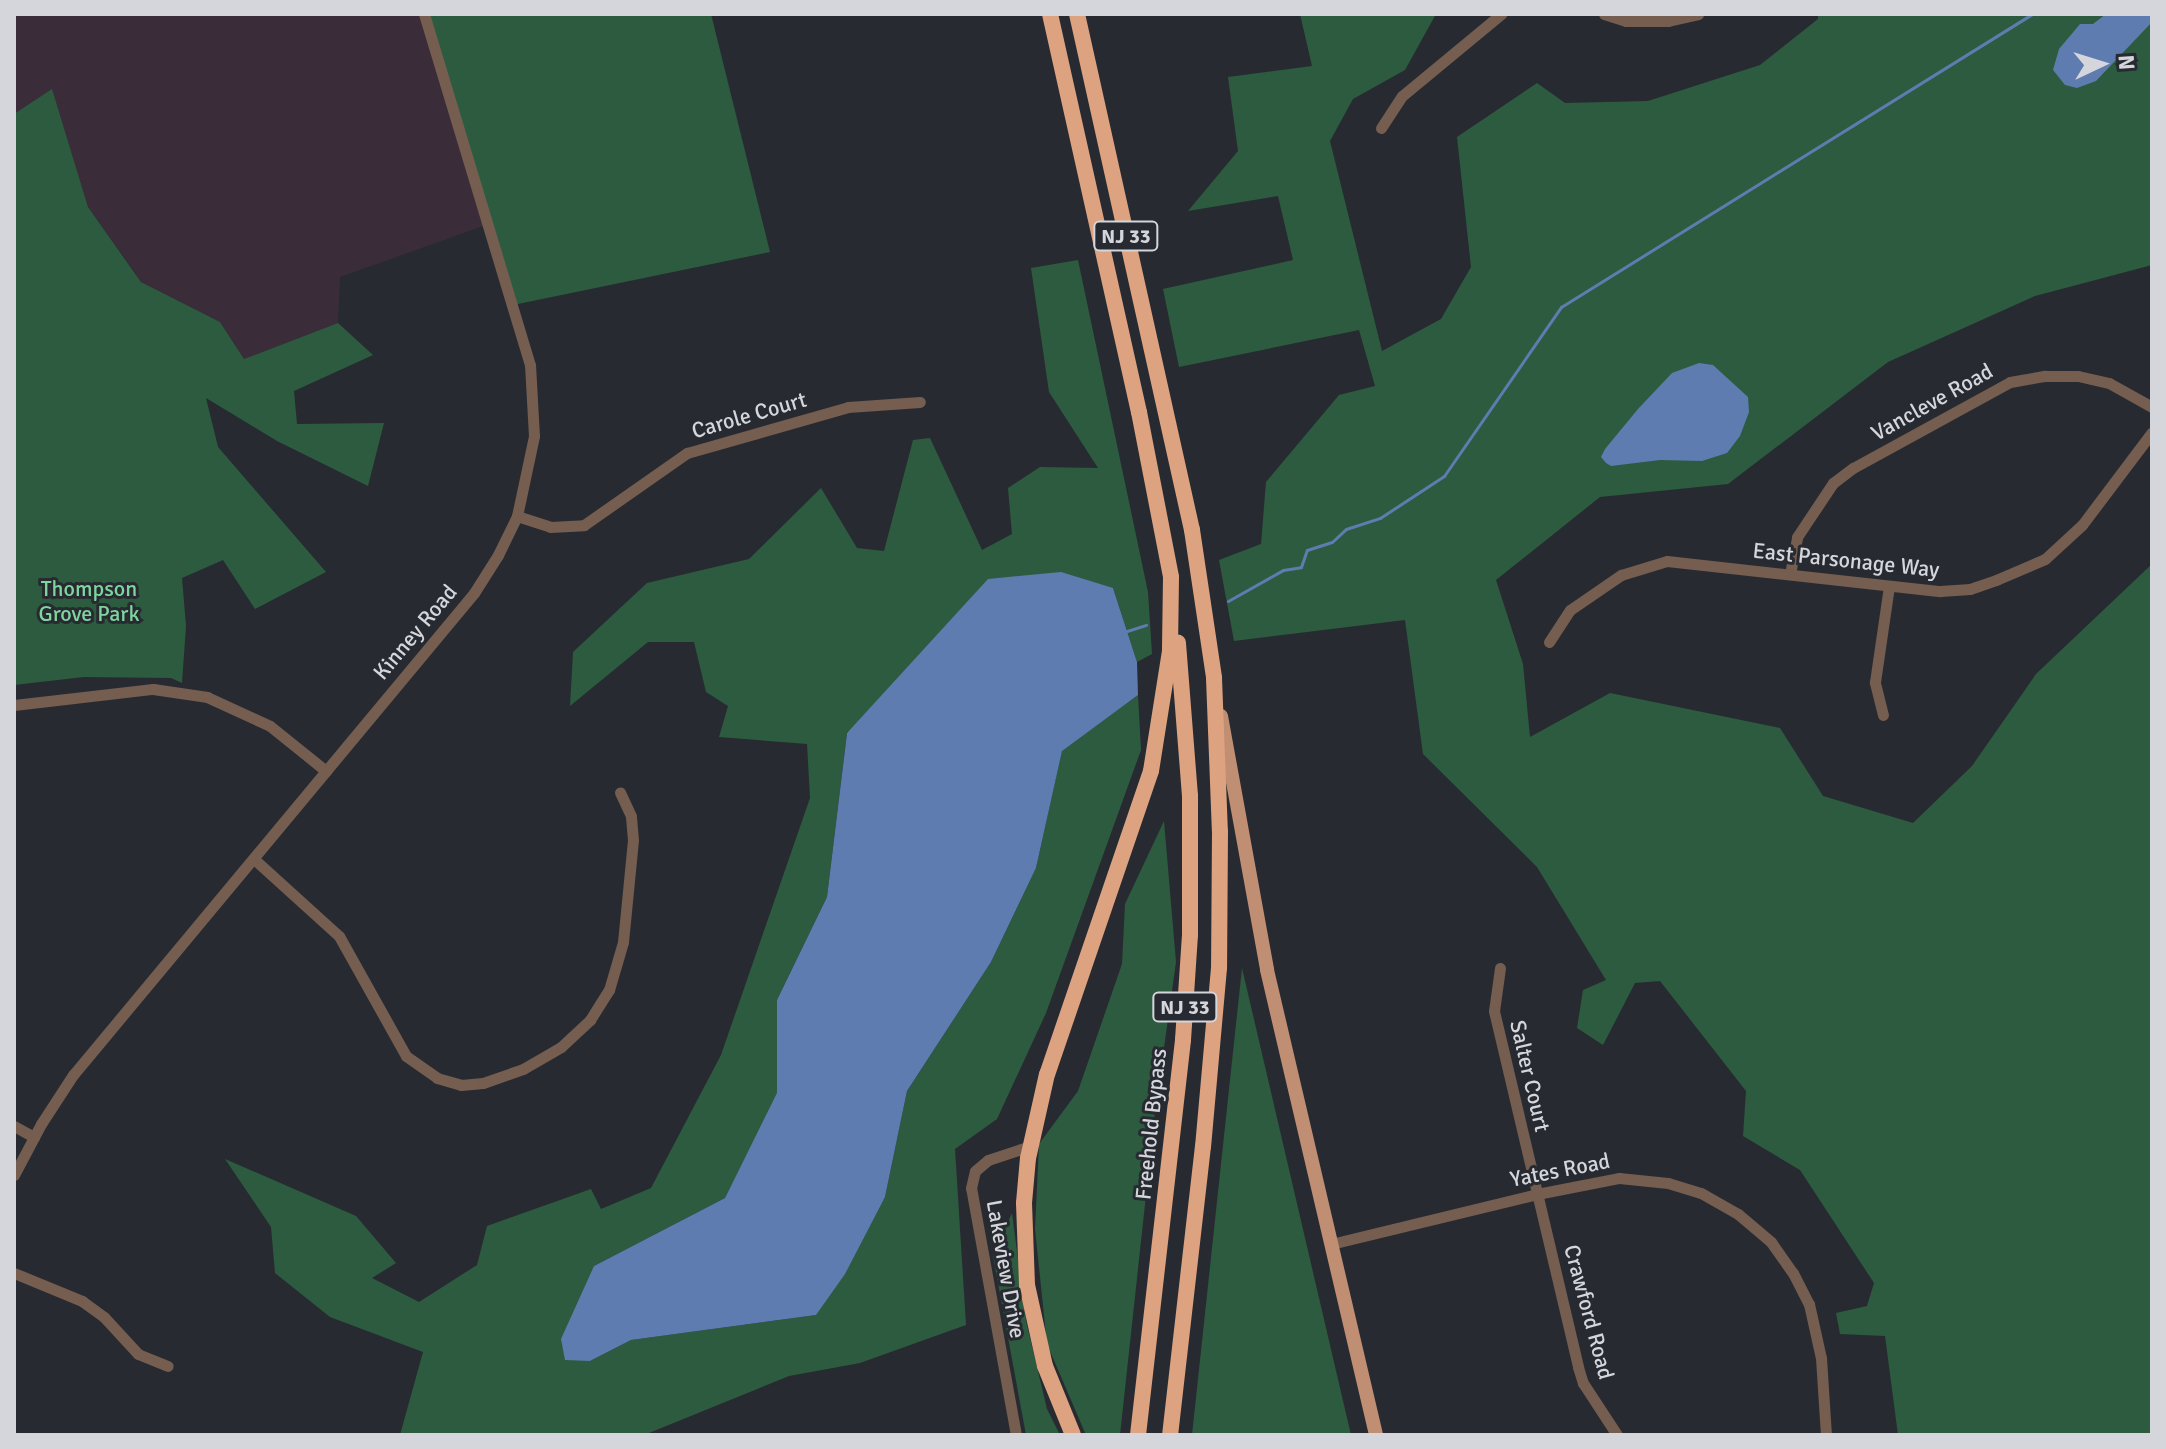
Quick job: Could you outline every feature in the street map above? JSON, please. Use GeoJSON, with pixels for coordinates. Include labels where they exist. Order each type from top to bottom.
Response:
{"type":"FeatureCollection","features":[{"type":"Feature","properties":{"kind":"highway","name":"NJ 33"},"geometry":{"type":"LineString","coordinates":[[1050,14],[1142,425],[1171,577]]}},
{"type":"Feature","properties":{"kind":"highway","name":"NJ 33"},"geometry":{"type":"LineString","coordinates":[[1077,14],[1189,516],[1214,678],[1220,831],[1218,983],[1170,1435]]}},
{"type":"Feature","properties":{"kind":"highway"},"geometry":{"type":"LineString","coordinates":[[1073,1435],[1045,1366],[1027,1285],[1024,1203],[1030,1146],[1047,1074],[1151,771],[1168,665],[1171,577]]}},
{"type":"Feature","properties":{"kind":"highway","name":"Freehold Bypass"},"geometry":{"type":"LineString","coordinates":[[1138,1435],[1183,1040],[1190,935],[1190,796],[1171,577]]}},
{"type":"Feature","properties":{"kind":"main road"},"geometry":{"type":"LineString","coordinates":[[1214,678],[1267,970],[1376,1435]]}},
{"type":"Feature","properties":{"kind":"street","name":"Kinney Road"},"geometry":{"type":"LineString","coordinates":[[14,1175],[73,1075],[474,593],[498,555],[517,516],[534,436],[530,365],[424,14]]}},
{"type":"Feature","properties":{"kind":"street"},"geometry":{"type":"LineString","coordinates":[[1381,128],[1402,96],[1501,14]]}},
{"type":"Feature","properties":{"kind":"street"},"geometry":{"type":"LineString","coordinates":[[1604,14],[1626,21],[1668,21],[1698,14]]}},
{"type":"Feature","properties":{"kind":"street","name":"Vancleve Road"},"geometry":{"type":"LineString","coordinates":[[1790,574],[1797,537],[1833,483],[1853,468],[2010,382],[2045,376],[2078,376],[2109,383],[2152,407]]}},
{"type":"Feature","properties":{"kind":"street","name":"Carole Court"},"geometry":{"type":"LineString","coordinates":[[517,516],[550,527],[584,525],[687,453],[848,407],[920,402]]}},
{"type":"Feature","properties":{"kind":"street","name":"East Parsonage Way"},"geometry":{"type":"LineString","coordinates":[[1549,642],[1570,610],[1640,567],[1667,561],[1940,591],[1970,589],[2045,559],[2082,525],[2152,432]]}},
{"type":"Feature","properties":{"kind":"street"},"geometry":{"type":"LineString","coordinates":[[1883,715],[1875,682],[1889,586]]}},
{"type":"Feature","properties":{"kind":"street"},"geometry":{"type":"LineString","coordinates":[[14,705],[153,689],[207,697],[270,726],[326,771]]}},
{"type":"Feature","properties":{"kind":"street"},"geometry":{"type":"LineString","coordinates":[[254,859],[339,936],[406,1056],[437,1078],[461,1085],[483,1083],[523,1069],[561,1047],[590,1020],[609,990],[623,942],[633,840],[633,823],[620,792]]}},
{"type":"Feature","properties":{"kind":"street","name":"Salter Court"},"geometry":{"type":"LineString","coordinates":[[1500,968],[1494,1011],[1537,1194]]}},
{"type":"Feature","properties":{"kind":"street"},"geometry":{"type":"LineString","coordinates":[[14,1126],[34,1137]]}},
{"type":"Feature","properties":{"kind":"street","name":"Lakeview Drive"},"geometry":{"type":"LineString","coordinates":[[1016,1435],[971,1188],[975,1171],[988,1160],[1030,1146]]}},
{"type":"Feature","properties":{"kind":"street","name":"Yates Road"},"geometry":{"type":"LineString","coordinates":[[1331,1244],[1537,1194],[1619,1178],[1668,1183],[1690,1190],[1738,1214],[1771,1242],[1809,1304],[1821,1358],[1826,1435]]}},
{"type":"Feature","properties":{"kind":"street","name":"Crawford Road"},"geometry":{"type":"LineString","coordinates":[[1537,1194],[1583,1383],[1617,1435]]}},
{"type":"Feature","properties":{"kind":"street"},"geometry":{"type":"LineString","coordinates":[[14,1273],[82,1301],[104,1317],[138,1354],[168,1366]]}},
{"type":"Feature","properties":{"kind":"shaded area"},"geometry":{"type":"Polygon","coordinates":[[[14,14],[424,14],[489,224],[340,277],[338,323],[244,359],[220,322],[141,282],[88,207],[52,90],[14,114],[14,14]]]}},
{"type":"Feature","properties":{"kind":"green space"},"geometry":{"type":"Polygon","coordinates":[[[424,14],[711,14],[770,252],[513,305],[424,14]]]}},
{"type":"Feature","properties":{"kind":"green space"},"geometry":{"type":"Polygon","coordinates":[[[1300,14],[1436,14],[1405,70],[1353,99],[1330,141],[1382,351],[1441,319],[1471,267],[1457,137],[1537,83],[1565,103],[1648,101],[1760,65],[1818,19],[1818,14],[2152,14],[2152,265],[2035,296],[1888,362],[1728,484],[1600,497],[1496,580],[1523,664],[1530,737],[1610,693],[1780,728],[1823,796],[1913,823],[1972,766],[2036,674],[2152,564],[2152,1435],[1898,1435],[1885,1336],[1840,1334],[1836,1313],[1867,1306],[1874,1283],[1800,1170],[1743,1136],[1746,1091],[1660,981],[1635,983],[1603,1045],[1577,1028],[1583,990],[1606,980],[1537,867],[1423,754],[1405,620],[1234,641],[1219,560],[1261,544],[1266,482],[1339,395],[1375,386],[1359,330],[1179,367],[1163,289],[1293,260],[1278,196],[1188,211],[1238,151],[1228,77],[1312,66],[1300,14]]]}},
{"type":"Feature","properties":{"kind":"green space","name":"Thompson Grove Park"},"geometry":{"type":"Polygon","coordinates":[[[52,89],[88,207],[141,282],[220,322],[244,359],[338,323],[373,355],[294,391],[297,424],[384,423],[368,486],[277,441],[206,398],[218,447],[326,572],[255,609],[223,560],[182,578],[186,626],[182,683],[171,678],[84,677],[14,685],[14,114],[52,89]]]}},
{"type":"Feature","properties":{"kind":"green space"},"geometry":{"type":"Polygon","coordinates":[[[1078,260],[1148,592],[1152,654],[1137,662],[1113,588],[847,732],[827,897],[777,1000],[778,1093],[725,1198],[594,1266],[590,1361],[631,1340],[816,1315],[885,1197],[907,1091],[991,962],[1036,868],[1062,750],[1138,695],[1141,750],[1046,1013],[997,1119],[955,1149],[966,1325],[860,1363],[789,1376],[644,1435],[400,1435],[423,1352],[330,1317],[275,1273],[271,1227],[225,1159],[356,1216],[396,1263],[372,1278],[419,1302],[477,1265],[487,1226],[591,1189],[601,1209],[651,1188],[721,1055],[810,798],[807,744],[719,737],[728,706],[706,692],[694,642],[648,642],[570,706],[573,652],[647,583],[749,559],[821,488],[857,548],[884,551],[913,440],[930,438],[982,550],[1012,534],[1008,488],[1040,467],[1098,468],[1049,392],[1031,268],[1078,260]]]}},
{"type":"Feature","properties":{"kind":"green space"},"geometry":{"type":"Polygon","coordinates":[[[1164,821],[1176,962],[1155,1112],[1120,1435],[1086,1435],[1047,1344],[1035,1229],[1039,1144],[1078,1091],[1122,964],[1125,904],[1164,821]]]}},
{"type":"Feature","properties":{"kind":"green space"},"geometry":{"type":"Polygon","coordinates":[[[1242,968],[1351,1435],[1192,1435],[1242,968]]]}},
{"type":"Feature","properties":{"kind":"green space"},"geometry":{"type":"Polygon","coordinates":[[[1012,1213],[1026,1321],[1047,1409],[1060,1435],[1026,1435],[993,1256],[1012,1213]]]}},
{"type":"Feature","properties":{"kind":"water"},"geometry":{"type":"Polygon","coordinates":[[[2106,14],[2152,14],[2152,22],[2096,81],[2077,88],[2065,85],[2053,70],[2059,49],[2080,24],[2093,24],[2106,14]]]}},
{"type":"Feature","properties":{"kind":"water"},"geometry":{"type":"Polygon","coordinates":[[[1699,363],[1713,365],[1748,397],[1749,412],[1740,436],[1727,453],[1702,461],[1660,460],[1611,466],[1606,463],[1601,457],[1605,449],[1638,409],[1672,373],[1699,363]]]}},
{"type":"Feature","properties":{"kind":"water"},"geometry":{"type":"Polygon","coordinates":[[[1061,572],[1113,588],[1137,662],[1138,695],[1062,751],[1036,868],[991,962],[907,1091],[885,1197],[845,1274],[816,1315],[631,1340],[590,1361],[565,1360],[561,1339],[594,1266],[725,1198],[777,1093],[777,1000],[827,897],[847,733],[988,579],[1061,572]]]}},
{"type":"Feature","properties":{"kind":"waterway"},"geometry":{"type":"LineString","coordinates":[[1228,601],[1283,570],[1301,567],[1307,550],[1332,542],[1346,529],[1380,518],[1444,476],[1561,307],[2032,14]]}},
{"type":"Feature","properties":{"kind":"waterway"},"geometry":{"type":"LineString","coordinates":[[1127,631],[1146,625]]}}]}
